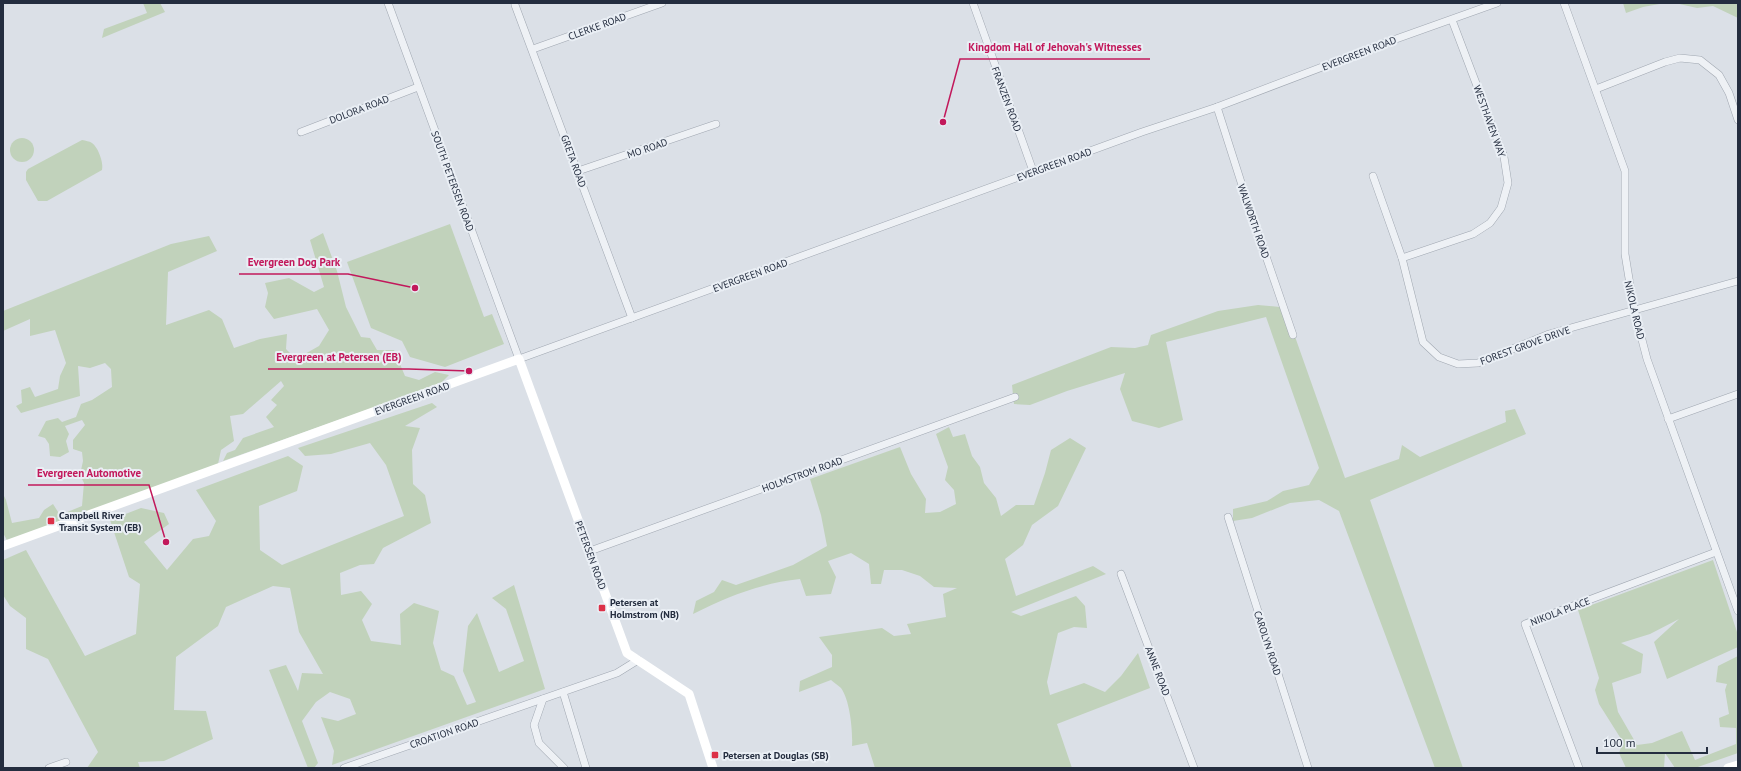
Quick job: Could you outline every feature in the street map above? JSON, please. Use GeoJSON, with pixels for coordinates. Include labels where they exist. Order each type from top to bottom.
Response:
{"type":"FeatureCollection","features":[{"type":"Feature","properties":{"kind":"street","name":"SOUTH PETERSEN ROAD"},"geometry":{"type":"LineString","coordinates":[[388,3],[519,359]]}},
{"type":"Feature","properties":{"kind":"street","name":"CLERKE ROAD"},"geometry":{"type":"LineString","coordinates":[[533,49],[662,3]]}},
{"type":"Feature","properties":{"kind":"street","name":"FRANZEN ROAD"},"geometry":{"type":"LineString","coordinates":[[972,3],[1033,171]]}},
{"type":"Feature","properties":{"kind":"street","name":"EVERGREEN ROAD"},"geometry":{"type":"LineString","coordinates":[[3,546],[1033,171],[1218,106],[1396,39],[1497,3]]}},
{"type":"Feature","properties":{"kind":"street","name":"NIKOLA ROAD"},"geometry":{"type":"LineString","coordinates":[[1564,3],[1625,171],[1625,254],[1634,309],[1647,359],[1738,611]]}},
{"type":"Feature","properties":{"kind":"street","name":"GRETA ROAD"},"geometry":{"type":"LineString","coordinates":[[515,5],[533,49],[632,318]]}},
{"type":"Feature","properties":{"kind":"street","name":"WESTHAVEN WAY"},"geometry":{"type":"LineString","coordinates":[[1402,258],[1473,234],[1490,223],[1501,208],[1508,182],[1504,157],[1452,20]]}},
{"type":"Feature","properties":{"kind":"street"},"geometry":{"type":"LineString","coordinates":[[1596,89],[1665,62],[1680,58],[1700,60],[1719,75],[1729,93],[1738,120]]}},
{"type":"Feature","properties":{"kind":"street","name":"DOLORA ROAD"},"geometry":{"type":"LineString","coordinates":[[301,132],[418,87]]}},
{"type":"Feature","properties":{"kind":"street","name":"WALWORTH ROAD"},"geometry":{"type":"LineString","coordinates":[[1218,106],[1248,204],[1292,335]]}},
{"type":"Feature","properties":{"kind":"street","name":"MO ROAD"},"geometry":{"type":"LineString","coordinates":[[578,171],[716,124]]}},
{"type":"Feature","properties":{"kind":"street","name":"FOREST GROVE DRIVE"},"geometry":{"type":"LineString","coordinates":[[1373,176],[1402,258],[1423,342],[1439,357],[1458,364],[1478,363],[1548,334],[1738,281]]}},
{"type":"Feature","properties":{"kind":"street","name":"PETERSEN ROAD"},"geometry":{"type":"LineString","coordinates":[[519,359],[627,653],[689,694],[713,768]]}},
{"type":"Feature","properties":{"kind":"street"},"geometry":{"type":"LineString","coordinates":[[1668,419],[1738,394]]}},
{"type":"Feature","properties":{"kind":"street","name":"HOLMSTROM ROAD"},"geometry":{"type":"LineString","coordinates":[[590,551],[1015,397]]}},
{"type":"Feature","properties":{"kind":"street","name":"CAROLYN ROAD"},"geometry":{"type":"LineString","coordinates":[[1228,517],[1308,768]]}},
{"type":"Feature","properties":{"kind":"street","name":"NIKOLA PLACE"},"geometry":{"type":"LineString","coordinates":[[1579,768],[1525,624],[1716,552]]}},
{"type":"Feature","properties":{"kind":"street","name":"ANNE ROAD"},"geometry":{"type":"LineString","coordinates":[[1121,574],[1194,768]]}},
{"type":"Feature","properties":{"kind":"street","name":"CROATION ROAD"},"geometry":{"type":"LineString","coordinates":[[344,768],[617,673],[638,660]]}},
{"type":"Feature","properties":{"kind":"street"},"geometry":{"type":"LineString","coordinates":[[563,692],[586,768]]}},
{"type":"Feature","properties":{"kind":"street"},"geometry":{"type":"LineString","coordinates":[[543,698],[534,725],[539,743],[564,768]]}},
{"type":"Feature","properties":{"kind":"street"},"geometry":{"type":"LineString","coordinates":[[49,768],[66,762]]}},
{"type":"Feature","properties":{"kind":"street"},"geometry":{"type":"LineString","coordinates":[[1728,768],[1738,765]]}},
{"type":"Feature","properties":{"kind":"green space"},"geometry":{"type":"Polygon","coordinates":[[[143,3],[160,3],[165,12],[102,38],[104,29],[147,13],[143,3]]]}},
{"type":"Feature","properties":{"kind":"green space"},"geometry":{"type":"Polygon","coordinates":[[[1623,3],[1665,3],[1643,7],[1626,13],[1623,3]]]}},
{"type":"Feature","properties":{"kind":"green space"},"geometry":{"type":"Polygon","coordinates":[[[1675,3],[1738,3],[1738,18],[1713,6],[1697,8],[1675,3]]]}},
{"type":"Feature","properties":{"kind":"green space"},"geometry":{"type":"Polygon","coordinates":[[[22,138],[30,142],[34,150],[30,158],[22,162],[14,158],[10,150],[14,142],[22,138]]]}},
{"type":"Feature","properties":{"kind":"green space"},"geometry":{"type":"Polygon","coordinates":[[[82,140],[91,142],[98,151],[101,159],[102,170],[47,201],[38,201],[26,180],[26,172],[28,169],[82,140]]]}},
{"type":"Feature","properties":{"kind":"green space"},"geometry":{"type":"Polygon","coordinates":[[[450,224],[484,317],[492,314],[504,344],[445,367],[410,357],[402,341],[371,328],[347,262],[450,224]]]}},
{"type":"Feature","properties":{"kind":"green space"},"geometry":{"type":"Polygon","coordinates":[[[323,233],[337,271],[346,307],[361,337],[370,338],[377,350],[394,350],[405,376],[419,380],[435,372],[449,375],[440,384],[223,461],[227,453],[235,450],[243,438],[274,427],[266,417],[277,405],[271,400],[284,386],[281,381],[243,414],[230,416],[234,441],[221,450],[218,464],[8,542],[3,533],[3,494],[12,523],[39,518],[44,510],[53,504],[60,515],[82,506],[84,483],[80,475],[83,461],[82,452],[73,449],[73,440],[85,425],[82,420],[65,426],[69,434],[66,441],[69,452],[60,457],[50,456],[49,444],[45,438],[38,436],[46,421],[58,418],[62,422],[76,417],[81,404],[92,400],[112,387],[111,369],[105,363],[90,368],[78,366],[80,396],[21,413],[16,406],[22,403],[21,390],[30,387],[35,397],[58,389],[60,376],[66,363],[55,330],[30,336],[30,319],[3,331],[3,311],[171,244],[209,236],[217,251],[168,272],[166,325],[209,310],[222,319],[234,348],[260,339],[287,334],[286,349],[296,359],[319,346],[329,330],[317,309],[274,319],[265,307],[268,293],[265,283],[289,278],[314,292],[324,287],[310,240],[323,233]]]}},
{"type":"Feature","properties":{"kind":"green space"},"geometry":{"type":"Polygon","coordinates":[[[1258,305],[1280,307],[1293,331],[1345,478],[1399,459],[1402,445],[1420,457],[1506,422],[1505,411],[1515,409],[1526,434],[1370,500],[1463,768],[1435,768],[1339,511],[1319,500],[1290,503],[1252,518],[1233,521],[1233,509],[1267,501],[1283,491],[1309,485],[1319,468],[1266,317],[1166,342],[1183,420],[1159,428],[1132,421],[1120,389],[1125,373],[1067,391],[1030,405],[1014,404],[1012,385],[1111,347],[1135,348],[1148,345],[1151,335],[1218,311],[1258,305]]]}},
{"type":"Feature","properties":{"kind":"green space"},"geometry":{"type":"Polygon","coordinates":[[[432,403],[437,407],[405,426],[420,428],[412,450],[413,484],[425,495],[431,523],[383,548],[374,564],[360,565],[340,573],[341,595],[361,591],[372,604],[362,620],[371,641],[401,645],[400,614],[414,603],[439,611],[433,643],[441,670],[454,676],[467,705],[476,702],[463,671],[468,626],[477,613],[499,672],[524,661],[506,609],[492,598],[514,585],[545,689],[332,765],[334,751],[321,717],[338,721],[356,714],[350,699],[330,692],[316,702],[302,721],[318,763],[314,768],[308,768],[269,670],[286,665],[298,691],[302,673],[323,674],[299,632],[290,588],[273,586],[226,607],[218,626],[176,657],[174,710],[206,711],[213,739],[164,761],[138,762],[140,768],[87,768],[98,752],[48,659],[26,649],[26,618],[10,606],[3,595],[3,560],[26,550],[85,656],[136,634],[140,584],[129,577],[110,520],[141,508],[164,513],[169,524],[144,542],[167,570],[193,539],[209,536],[216,521],[196,490],[288,456],[303,466],[297,491],[259,506],[260,550],[282,565],[404,516],[386,465],[370,443],[331,454],[305,456],[298,448],[432,403]]]}},
{"type":"Feature","properties":{"kind":"green space"},"geometry":{"type":"Polygon","coordinates":[[[949,427],[953,437],[965,434],[972,456],[980,467],[984,483],[996,498],[1001,516],[1016,505],[1034,505],[1051,450],[1070,438],[1086,448],[1058,506],[1032,525],[1023,545],[1005,559],[1016,596],[1093,566],[1106,574],[1011,612],[1021,616],[1076,596],[1085,606],[1087,628],[1074,627],[1058,633],[1047,682],[1050,695],[1084,683],[1105,692],[1121,676],[1138,653],[1150,688],[1057,724],[1072,768],[875,768],[867,743],[852,746],[849,708],[841,688],[831,680],[799,692],[800,681],[832,667],[832,655],[819,637],[882,628],[894,636],[911,634],[907,624],[946,617],[943,594],[957,588],[934,587],[920,576],[902,570],[884,570],[881,584],[871,584],[869,564],[851,553],[828,561],[836,577],[831,594],[806,596],[800,579],[786,581],[745,591],[693,614],[696,601],[714,592],[722,580],[736,585],[793,565],[827,546],[821,515],[810,479],[900,447],[911,474],[926,499],[925,513],[940,512],[956,504],[954,490],[945,480],[948,467],[936,434],[949,427]]]}},
{"type":"Feature","properties":{"kind":"green space"},"geometry":{"type":"Polygon","coordinates":[[[1713,560],[1738,635],[1738,647],[1667,679],[1654,642],[1679,619],[1650,634],[1621,643],[1643,654],[1641,673],[1612,683],[1618,712],[1637,745],[1652,743],[1682,731],[1695,760],[1736,744],[1736,728],[1720,727],[1719,718],[1729,714],[1725,690],[1727,684],[1716,682],[1718,666],[1738,656],[1738,753],[1695,768],[1675,768],[1665,753],[1664,768],[1626,768],[1619,753],[1623,742],[1599,704],[1595,690],[1599,678],[1578,610],[1713,560]]]}},
{"type":"Feature","properties":{"kind":"place","name":"Kingdom Hall of Jehovah's Witnesses"},"geometry":{"type":"Point","coordinates":[943,122]}},
{"type":"Feature","properties":{"kind":"place","name":"Evergreen Dog Park"},"geometry":{"type":"Point","coordinates":[415,288]}},
{"type":"Feature","properties":{"kind":"place","name":"Evergreen at Petersen (EB)"},"geometry":{"type":"Point","coordinates":[469,371]}},
{"type":"Feature","properties":{"kind":"place","name":"Campbell River Transit System (EB)"},"geometry":{"type":"Point","coordinates":[51,521]}},
{"type":"Feature","properties":{"kind":"place","name":"Evergreen Automotive"},"geometry":{"type":"Point","coordinates":[166,542]}},
{"type":"Feature","properties":{"kind":"place","name":"Petersen at Holmstrom (NB)"},"geometry":{"type":"Point","coordinates":[602,608]}},
{"type":"Feature","properties":{"kind":"place","name":"Petersen at Douglas (SB)"},"geometry":{"type":"Point","coordinates":[715,755]}}]}
